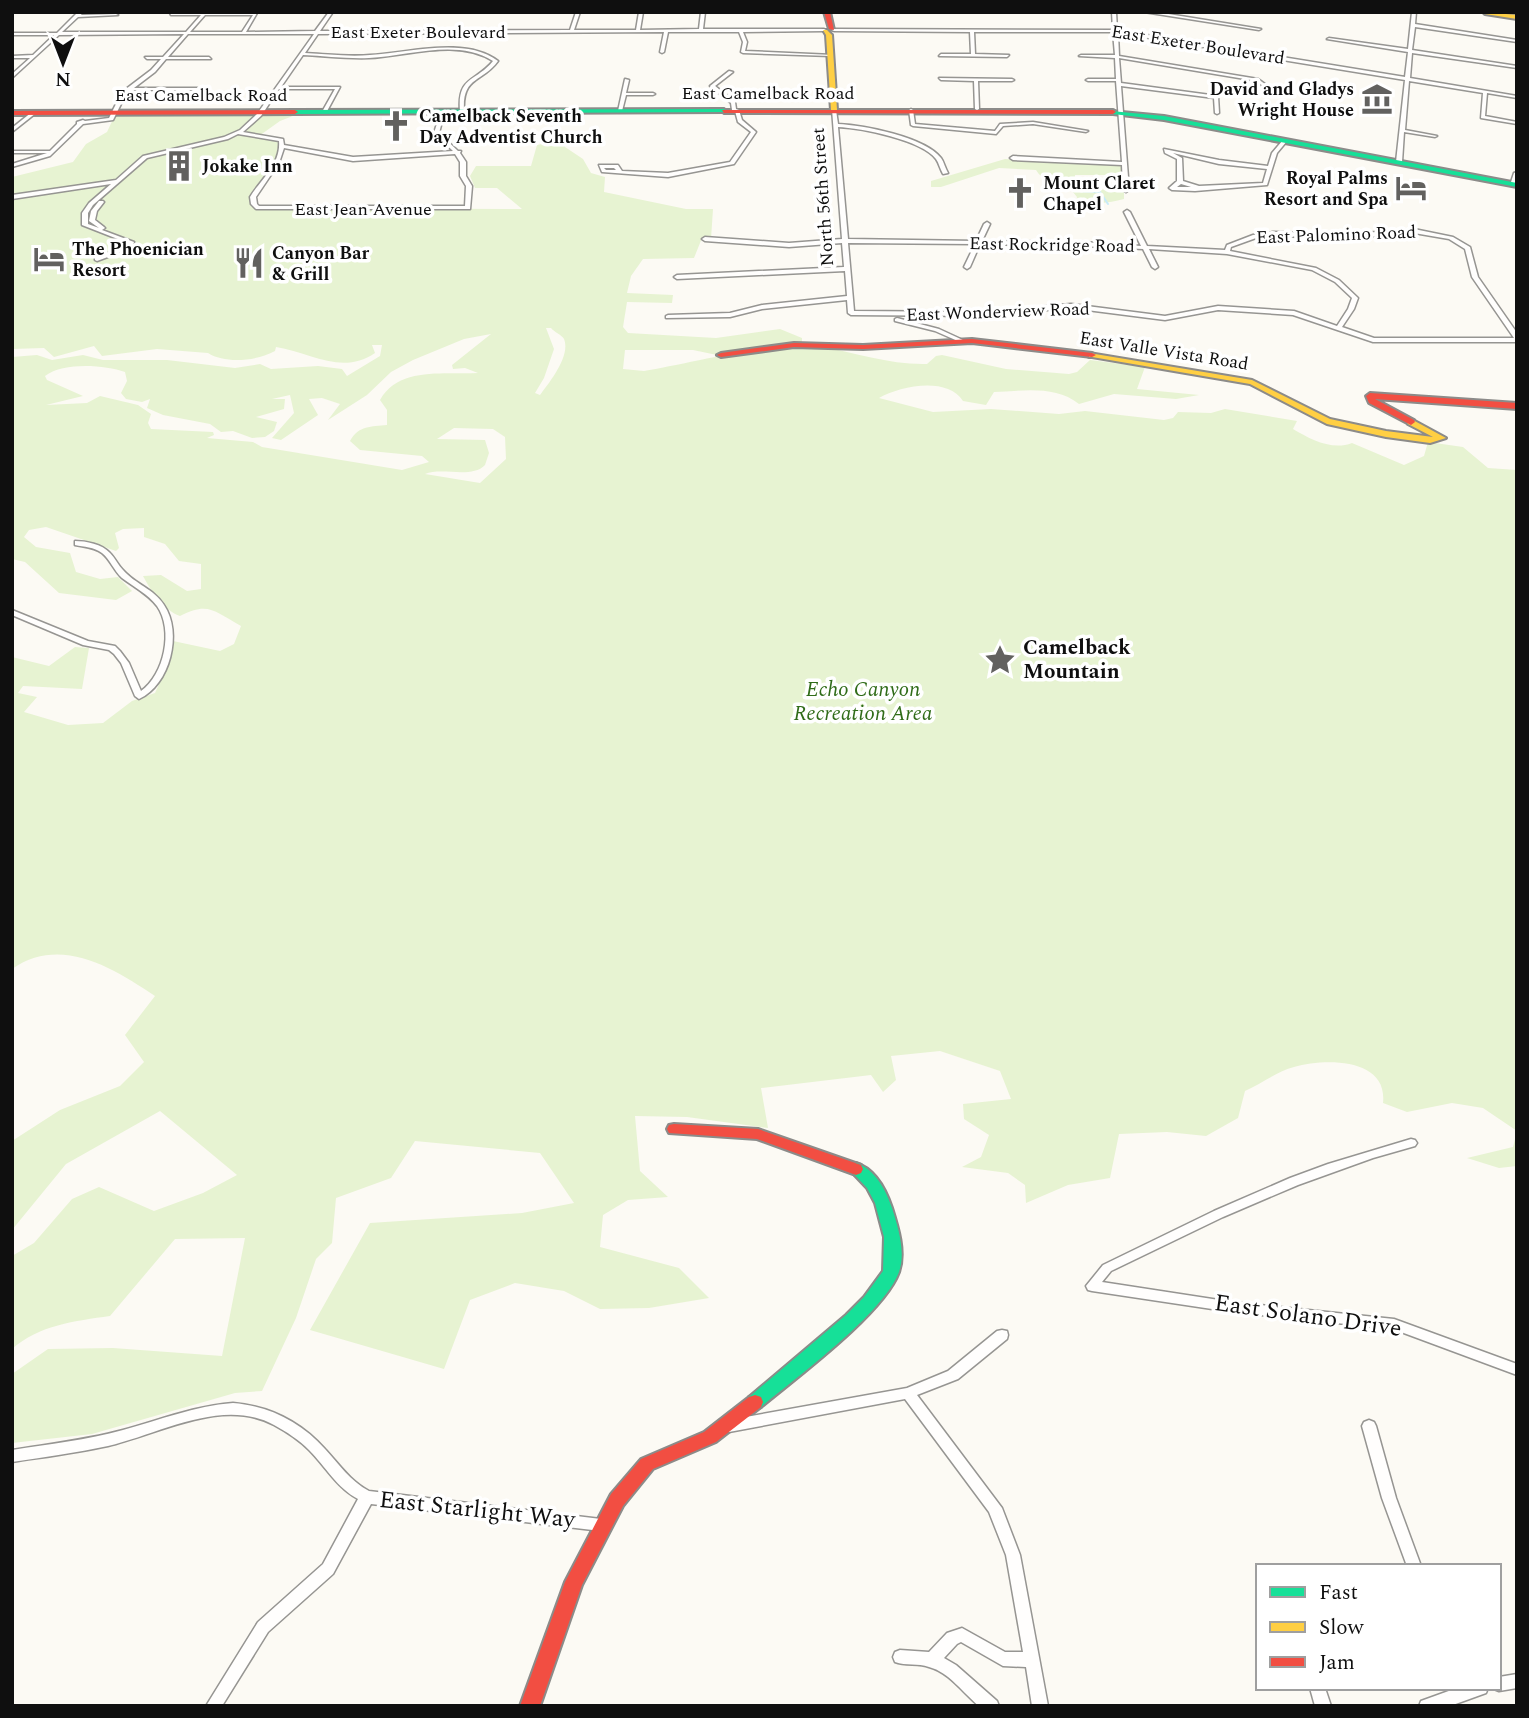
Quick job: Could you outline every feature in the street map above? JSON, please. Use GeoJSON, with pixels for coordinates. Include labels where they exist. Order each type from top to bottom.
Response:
{"type":"FeatureCollection","features":[{"type":"Feature","properties":{"kind":"main road","name":"North 56th Street"},"geometry":{"type":"LineString","coordinates":[[827,12],[834,110]]}},
{"type":"Feature","properties":{"kind":"main road"},"geometry":{"type":"LineString","coordinates":[[1495,13],[1517,17]]}},
{"type":"Feature","properties":{"kind":"main road","name":"East Camelback Road"},"geometry":{"type":"LineString","coordinates":[[12,113],[977,109],[1120,112],[1399,162],[1516,179]]}},
{"type":"Feature","properties":{"kind":"main road","name":"East Valle Vista Road"},"geometry":{"type":"LineString","coordinates":[[721,355],[794,345],[863,347],[962,341],[1053,349],[1241,380],[1271,388],[1304,411],[1335,424],[1430,440],[1442,438],[1372,401],[1370,396],[1517,406]]}},
{"type":"Feature","properties":{"kind":"main road"},"geometry":{"type":"LineString","coordinates":[[530,1706],[574,1583],[601,1525],[617,1500],[647,1464],[710,1437],[725,1427],[876,1295],[890,1275],[894,1255],[890,1228],[879,1190],[859,1170],[758,1134],[674,1129]]}},
{"type":"Feature","properties":{"kind":"street"},"geometry":{"type":"LineString","coordinates":[[331,12],[260,114],[257,123],[242,133],[158,158],[140,167],[99,204],[92,221],[101,228],[135,237],[139,243],[127,253],[97,259],[124,251],[132,244],[129,239],[93,229],[84,220],[91,204],[145,157],[242,133],[272,137],[281,140],[283,146],[353,159],[459,152]]}},
{"type":"Feature","properties":{"kind":"street"},"geometry":{"type":"LineString","coordinates":[[572,31],[578,12]]}},
{"type":"Feature","properties":{"kind":"street"},"geometry":{"type":"LineString","coordinates":[[638,31],[641,12]]}},
{"type":"Feature","properties":{"kind":"street"},"geometry":{"type":"LineString","coordinates":[[701,31],[703,12]]}},
{"type":"Feature","properties":{"kind":"street"},"geometry":{"type":"LineString","coordinates":[[1114,12],[1126,190]]}},
{"type":"Feature","properties":{"kind":"street"},"geometry":{"type":"LineString","coordinates":[[1146,12],[1258,29]]}},
{"type":"Feature","properties":{"kind":"street"},"geometry":{"type":"LineString","coordinates":[[1399,162],[1405,131],[1414,12]]}},
{"type":"Feature","properties":{"kind":"street"},"geometry":{"type":"LineString","coordinates":[[12,166],[39,159],[52,152],[79,123],[108,121],[127,89],[150,74],[205,13]]}},
{"type":"Feature","properties":{"kind":"street"},"geometry":{"type":"LineString","coordinates":[[12,77],[79,14],[116,15]]}},
{"type":"Feature","properties":{"kind":"street"},"geometry":{"type":"LineString","coordinates":[[171,14],[256,14],[243,33]]}},
{"type":"Feature","properties":{"kind":"street"},"geometry":{"type":"LineString","coordinates":[[1413,25],[1517,41]]}},
{"type":"Feature","properties":{"kind":"street"},"geometry":{"type":"LineString","coordinates":[[972,30],[973,55]]}},
{"type":"Feature","properties":{"kind":"street"},"geometry":{"type":"LineString","coordinates":[[663,52],[666,31]]}},
{"type":"Feature","properties":{"kind":"street"},"geometry":{"type":"LineString","coordinates":[[741,31],[745,43],[743,52],[831,55]]}},
{"type":"Feature","properties":{"kind":"street","name":"East Exeter Boulevard"},"geometry":{"type":"LineString","coordinates":[[12,34],[1115,31],[1517,97]]}},
{"type":"Feature","properties":{"kind":"street"},"geometry":{"type":"LineString","coordinates":[[1329,38],[1517,67]]}},
{"type":"Feature","properties":{"kind":"street"},"geometry":{"type":"LineString","coordinates":[[302,54],[364,57],[447,50],[478,52],[496,61],[467,84],[460,98],[462,111]]}},
{"type":"Feature","properties":{"kind":"street"},"geometry":{"type":"LineString","coordinates":[[941,55],[1007,56]]}},
{"type":"Feature","properties":{"kind":"street"},"geometry":{"type":"LineString","coordinates":[[12,57],[35,56]]}},
{"type":"Feature","properties":{"kind":"street"},"geometry":{"type":"LineString","coordinates":[[1081,56],[1117,56],[1258,80],[1267,87]]}},
{"type":"Feature","properties":{"kind":"street"},"geometry":{"type":"LineString","coordinates":[[147,58],[209,58]]}},
{"type":"Feature","properties":{"kind":"street"},"geometry":{"type":"LineString","coordinates":[[620,172],[668,176],[732,163],[754,132],[740,121],[733,103],[712,86],[731,72]]}},
{"type":"Feature","properties":{"kind":"street"},"geometry":{"type":"LineString","coordinates":[[942,79],[1012,80]]}},
{"type":"Feature","properties":{"kind":"street"},"geometry":{"type":"LineString","coordinates":[[620,111],[626,80]]}},
{"type":"Feature","properties":{"kind":"street"},"geometry":{"type":"LineString","coordinates":[[976,80],[977,109]]}},
{"type":"Feature","properties":{"kind":"street"},"geometry":{"type":"LineString","coordinates":[[1087,80],[1149,86],[1217,98],[1217,113]]}},
{"type":"Feature","properties":{"kind":"street"},"geometry":{"type":"LineString","coordinates":[[278,88],[338,88],[324,112]]}},
{"type":"Feature","properties":{"kind":"street"},"geometry":{"type":"LineString","coordinates":[[127,89],[198,89]]}},
{"type":"Feature","properties":{"kind":"street"},"geometry":{"type":"LineString","coordinates":[[1485,92],[1483,117],[1517,123]]}},
{"type":"Feature","properties":{"kind":"street"},"geometry":{"type":"LineString","coordinates":[[624,94],[653,94]]}},
{"type":"Feature","properties":{"kind":"street","name":"North 56th Street"},"geometry":{"type":"LineString","coordinates":[[834,110],[851,313]]}},
{"type":"Feature","properties":{"kind":"street"},"geometry":{"type":"LineString","coordinates":[[911,110],[913,125],[959,131],[996,133],[1002,125],[1033,124],[1086,131]]}},
{"type":"Feature","properties":{"kind":"street"},"geometry":{"type":"LineString","coordinates":[[443,111],[436,133],[444,143],[459,152]]}},
{"type":"Feature","properties":{"kind":"street"},"geometry":{"type":"LineString","coordinates":[[12,131],[34,113]]}},
{"type":"Feature","properties":{"kind":"street"},"geometry":{"type":"LineString","coordinates":[[835,125],[858,125],[920,147],[937,157],[945,173]]}},
{"type":"Feature","properties":{"kind":"street"},"geometry":{"type":"LineString","coordinates":[[1405,131],[1435,136]]}},
{"type":"Feature","properties":{"kind":"street"},"geometry":{"type":"LineString","coordinates":[[1179,158],[1180,182],[1173,189],[1265,184],[1268,168],[1285,141]]}},
{"type":"Feature","properties":{"kind":"street","name":"East Jean Avenue"},"geometry":{"type":"LineString","coordinates":[[283,146],[272,171],[253,197],[258,208],[468,208],[469,186],[459,152]]}},
{"type":"Feature","properties":{"kind":"street"},"geometry":{"type":"LineString","coordinates":[[1196,157],[1179,158],[1166,150],[1268,168]]}},
{"type":"Feature","properties":{"kind":"street"},"geometry":{"type":"LineString","coordinates":[[12,152],[52,152]]}},
{"type":"Feature","properties":{"kind":"street"},"geometry":{"type":"LineString","coordinates":[[1013,158],[1124,164]]}},
{"type":"Feature","properties":{"kind":"street"},"geometry":{"type":"LineString","coordinates":[[12,197],[124,181]]}},
{"type":"Feature","properties":{"kind":"street"},"geometry":{"type":"LineString","coordinates":[[1127,212],[1155,267]]}},
{"type":"Feature","properties":{"kind":"street"},"geometry":{"type":"LineString","coordinates":[[967,267],[987,224]]}},
{"type":"Feature","properties":{"kind":"street","name":"East Palomino Road"},"geometry":{"type":"LineString","coordinates":[[1227,252],[1229,246],[1239,240],[1273,234],[1352,236],[1414,231],[1451,238],[1468,248],[1475,277],[1517,339]]}},
{"type":"Feature","properties":{"kind":"street","name":"East Rockridge Road"},"geometry":{"type":"LineString","coordinates":[[705,239],[769,247],[813,247],[845,241],[1143,246],[1227,252],[1294,263],[1331,277],[1354,298],[1351,309],[1339,327]]}},
{"type":"Feature","properties":{"kind":"street"},"geometry":{"type":"LineString","coordinates":[[677,277],[846,269]]}},
{"type":"Feature","properties":{"kind":"street"},"geometry":{"type":"LineString","coordinates":[[668,317],[717,317],[762,307],[848,298]]}},
{"type":"Feature","properties":{"kind":"street","name":"East Wonderview Road"},"geometry":{"type":"LineString","coordinates":[[851,313],[876,316],[978,314],[1071,306],[1166,318],[1218,308],[1294,313],[1373,340],[1517,339]]}},
{"type":"Feature","properties":{"kind":"street"},"geometry":{"type":"LineString","coordinates":[[876,316],[937,330],[962,341]]}},
{"type":"Feature","properties":{"kind":"street"},"geometry":{"type":"LineString","coordinates":[[12,612],[86,643],[112,648],[128,668],[129,680],[139,696],[151,690],[167,656],[167,622],[164,611],[157,599],[124,576],[105,552],[78,543]]}},
{"type":"Feature","properties":{"kind":"street","name":"East Solano Drive"},"geometry":{"type":"LineString","coordinates":[[1411,1143],[1351,1158],[1237,1204],[1107,1268],[1092,1286],[1232,1307],[1394,1324],[1517,1370]]}},
{"type":"Feature","properties":{"kind":"street"},"geometry":{"type":"LineString","coordinates":[[725,1427],[908,1393],[953,1375],[1002,1335]]}},
{"type":"Feature","properties":{"kind":"street"},"geometry":{"type":"LineString","coordinates":[[908,1393],[995,1508],[1013,1555],[1040,1706]]}},
{"type":"Feature","properties":{"kind":"street","name":"East Starlight Way"},"geometry":{"type":"LineString","coordinates":[[12,1456],[122,1437],[183,1417],[229,1410],[256,1412],[270,1417],[313,1444],[352,1490],[367,1497],[601,1525]]}},
{"type":"Feature","properties":{"kind":"street"},"geometry":{"type":"LineString","coordinates":[[1369,1426],[1413,1564]]}},
{"type":"Feature","properties":{"kind":"street"},"geometry":{"type":"LineString","coordinates":[[213,1706],[263,1627],[328,1569],[367,1497]]}},
{"type":"Feature","properties":{"kind":"street"},"geometry":{"type":"LineString","coordinates":[[933,1658],[956,1635],[962,1635],[1003,1659],[1031,1660]]}},
{"type":"Feature","properties":{"kind":"street"},"geometry":{"type":"LineString","coordinates":[[900,1657],[933,1658],[992,1706]]}},
{"type":"Feature","properties":{"kind":"street"},"geometry":{"type":"LineString","coordinates":[[1426,1706],[1474,1690]]}},
{"type":"Feature","properties":{"kind":"green space","name":"Echo Canyon Recreation Area"},"geometry":{"type":"Polygon","coordinates":[[[298,114],[280,121],[259,136],[277,140],[280,147],[271,169],[254,189],[251,205],[256,208],[522,209],[497,188],[475,188],[470,176],[476,166],[531,166],[537,145],[566,139],[565,147],[583,159],[591,173],[605,177],[604,192],[686,209],[713,209],[711,239],[702,238],[694,258],[643,259],[631,276],[627,293],[673,295],[672,303],[627,302],[623,327],[628,333],[716,338],[780,329],[802,338],[802,344],[790,346],[821,346],[900,363],[927,364],[936,356],[942,355],[1006,369],[1069,374],[1077,372],[1090,360],[1145,367],[1137,389],[1199,395],[1176,399],[1114,394],[1079,404],[1060,394],[1038,390],[994,392],[986,405],[963,401],[956,393],[946,388],[923,386],[899,390],[879,398],[933,412],[991,409],[1059,414],[1085,411],[1164,420],[1173,418],[1178,412],[1211,413],[1225,409],[1297,421],[1293,429],[1314,440],[1337,446],[1352,443],[1404,465],[1424,456],[1428,442],[1463,447],[1488,468],[1517,470],[1517,1131],[1483,1108],[1452,1103],[1407,1112],[1383,1103],[1382,1088],[1376,1077],[1365,1069],[1338,1063],[1307,1064],[1282,1071],[1245,1091],[1238,1118],[1206,1136],[1167,1132],[1119,1134],[1110,1178],[1068,1185],[1026,1203],[1025,1185],[1008,1173],[962,1167],[981,1157],[989,1135],[964,1119],[963,1104],[1011,1099],[1000,1071],[940,1051],[891,1056],[896,1080],[883,1092],[871,1075],[761,1088],[768,1128],[687,1117],[635,1116],[640,1171],[668,1197],[628,1200],[603,1215],[600,1247],[679,1268],[709,1298],[649,1308],[600,1309],[564,1291],[515,1283],[470,1300],[444,1369],[310,1330],[370,1223],[522,1213],[574,1203],[540,1153],[415,1141],[391,1178],[336,1198],[332,1243],[316,1259],[296,1318],[262,1391],[235,1393],[92,1434],[12,1443],[12,1374],[48,1349],[113,1348],[222,1356],[245,1238],[175,1239],[110,1316],[46,1329],[12,1349],[12,1256],[34,1243],[72,1199],[99,1187],[154,1211],[203,1193],[237,1175],[160,1111],[66,1164],[12,1230],[12,1141],[60,1110],[120,1086],[144,1062],[125,1035],[155,996],[104,966],[68,955],[30,959],[12,969],[12,657],[49,666],[75,647],[89,648],[82,689],[23,686],[18,693],[37,697],[24,712],[68,725],[103,723],[132,701],[155,693],[169,662],[173,641],[220,651],[234,644],[241,626],[212,610],[198,609],[180,616],[163,605],[143,576],[161,575],[187,591],[201,589],[201,564],[179,561],[165,544],[144,537],[144,528],[123,529],[115,533],[119,548],[116,551],[46,527],[29,530],[24,537],[36,547],[70,553],[76,572],[100,579],[118,577],[132,591],[116,600],[59,593],[25,562],[12,559],[12,357],[37,355],[52,360],[83,355],[103,360],[167,360],[235,368],[260,364],[271,369],[318,366],[342,369],[347,376],[380,356],[382,345],[372,345],[375,353],[363,360],[338,363],[276,347],[275,351],[268,354],[241,360],[223,359],[208,353],[157,349],[102,356],[94,346],[54,357],[44,348],[12,349],[12,177],[73,162],[86,144],[107,132],[115,115],[298,114]],[[546,328],[554,349],[544,378],[535,393],[540,395],[558,369],[565,346],[562,336],[551,328],[546,328]],[[491,334],[464,339],[391,372],[367,395],[328,420],[340,404],[322,398],[309,399],[318,415],[281,440],[272,438],[294,413],[290,395],[272,399],[285,399],[284,409],[256,417],[277,422],[274,431],[265,437],[252,438],[233,431],[221,432],[210,424],[163,415],[147,408],[150,399],[142,402],[126,399],[121,393],[127,381],[125,372],[106,368],[63,368],[45,376],[47,380],[83,396],[46,405],[87,403],[100,396],[138,405],[151,414],[148,423],[151,429],[213,432],[214,435],[207,438],[253,442],[262,447],[402,470],[429,462],[422,456],[360,450],[350,441],[361,429],[387,425],[387,410],[380,400],[388,389],[399,382],[411,377],[438,373],[478,373],[465,368],[453,369],[452,365],[491,334]],[[625,350],[623,369],[644,371],[745,351],[717,355],[693,350],[625,350]],[[454,428],[437,439],[485,440],[489,453],[485,465],[473,471],[425,474],[480,483],[506,459],[505,437],[493,429],[454,428]]]}},
{"type":"Feature","properties":{"kind":"green space"},"geometry":{"type":"Polygon","coordinates":[[[1005,159],[1116,165],[1121,166],[1123,181],[1110,180],[1110,175],[1075,175],[1075,186],[1079,189],[1073,189],[1049,182],[1036,170],[999,168],[941,187],[931,187],[931,181],[1005,159]]]}},
{"type":"Feature","properties":{"kind":"green space"},"geometry":{"type":"Polygon","coordinates":[[[1086,189],[1124,190],[1124,199],[1075,205],[1077,197],[1073,192],[1086,189]]]}},
{"type":"Feature","properties":{"kind":"green space"},"geometry":{"type":"Polygon","coordinates":[[[1517,1131],[1517,1166],[1499,1168],[1467,1158],[1513,1147],[1517,1131]]]}},
{"type":"Feature","properties":{"kind":"waterway"},"geometry":{"type":"LineString","coordinates":[[1044,179],[1074,189]]}},
{"type":"Feature","properties":{"kind":"waterway"},"geometry":{"type":"LineString","coordinates":[[1079,191],[1100,192],[1108,204]]}},
{"type":"Feature","properties":{"kind":"traffic: fast"},"geometry":{"type":"LineString","coordinates":[[295,112],[724,111]]}},
{"type":"Feature","properties":{"kind":"traffic: fast"},"geometry":{"type":"LineString","coordinates":[[1113,112],[1164,118],[1517,185]]}},
{"type":"Feature","properties":{"kind":"traffic: fast"},"geometry":{"type":"LineString","coordinates":[[755,1402],[851,1320],[884,1285],[891,1271],[892,1244],[885,1210],[873,1184],[856,1169]]}},
{"type":"Feature","properties":{"kind":"traffic: slow"},"geometry":{"type":"LineString","coordinates":[[1485,12],[1517,17]]}},
{"type":"Feature","properties":{"kind":"traffic: slow"},"geometry":{"type":"LineString","coordinates":[[825,31],[829,35],[834,110]]}},
{"type":"Feature","properties":{"kind":"traffic: slow"},"geometry":{"type":"LineString","coordinates":[[1092,355],[1252,382],[1327,421],[1386,434],[1430,440],[1442,438],[1411,422]]}},
{"type":"Feature","properties":{"kind":"traffic: jam"},"geometry":{"type":"LineString","coordinates":[[827,12],[832,29]]}},
{"type":"Feature","properties":{"kind":"traffic: jam"},"geometry":{"type":"LineString","coordinates":[[724,111],[1113,112]]}},
{"type":"Feature","properties":{"kind":"traffic: jam"},"geometry":{"type":"LineString","coordinates":[[12,113],[295,112]]}},
{"type":"Feature","properties":{"kind":"traffic: jam"},"geometry":{"type":"LineString","coordinates":[[721,355],[794,345],[863,347],[972,341],[1092,355]]}},
{"type":"Feature","properties":{"kind":"traffic: jam"},"geometry":{"type":"LineString","coordinates":[[1411,422],[1372,401],[1370,396],[1517,406]]}},
{"type":"Feature","properties":{"kind":"traffic: jam"},"geometry":{"type":"LineString","coordinates":[[674,1129],[758,1134],[856,1169]]}},
{"type":"Feature","properties":{"kind":"traffic: jam"},"geometry":{"type":"LineString","coordinates":[[530,1706],[574,1582],[617,1500],[647,1464],[710,1437],[755,1402]]}},
{"type":"Feature","properties":{"kind":"place","name":"David and Gladys Wright House"},"geometry":{"type":"Point","coordinates":[1377,99]}},
{"type":"Feature","properties":{"kind":"place","name":"Camelback Seventh Day Adventist Church"},"geometry":{"type":"Point","coordinates":[396,126]}},
{"type":"Feature","properties":{"kind":"place","name":"Jokake Inn"},"geometry":{"type":"Point","coordinates":[179,166]}},
{"type":"Feature","properties":{"kind":"place","name":"Royal Palms Resort and Spa"},"geometry":{"type":"Point","coordinates":[1411,188]}},
{"type":"Feature","properties":{"kind":"place","name":"Mount Claret Chapel"},"geometry":{"type":"Point","coordinates":[1020,193]}},
{"type":"Feature","properties":{"kind":"place","name":"The Phoenician Resort"},"geometry":{"type":"Point","coordinates":[49,259]}},
{"type":"Feature","properties":{"kind":"place","name":"Canyon Bar & Grill"},"geometry":{"type":"Point","coordinates":[249,263]}},
{"type":"Feature","properties":{"kind":"place","name":"Camelback Mountain"},"geometry":{"type":"Point","coordinates":[1000,660]}}]}
